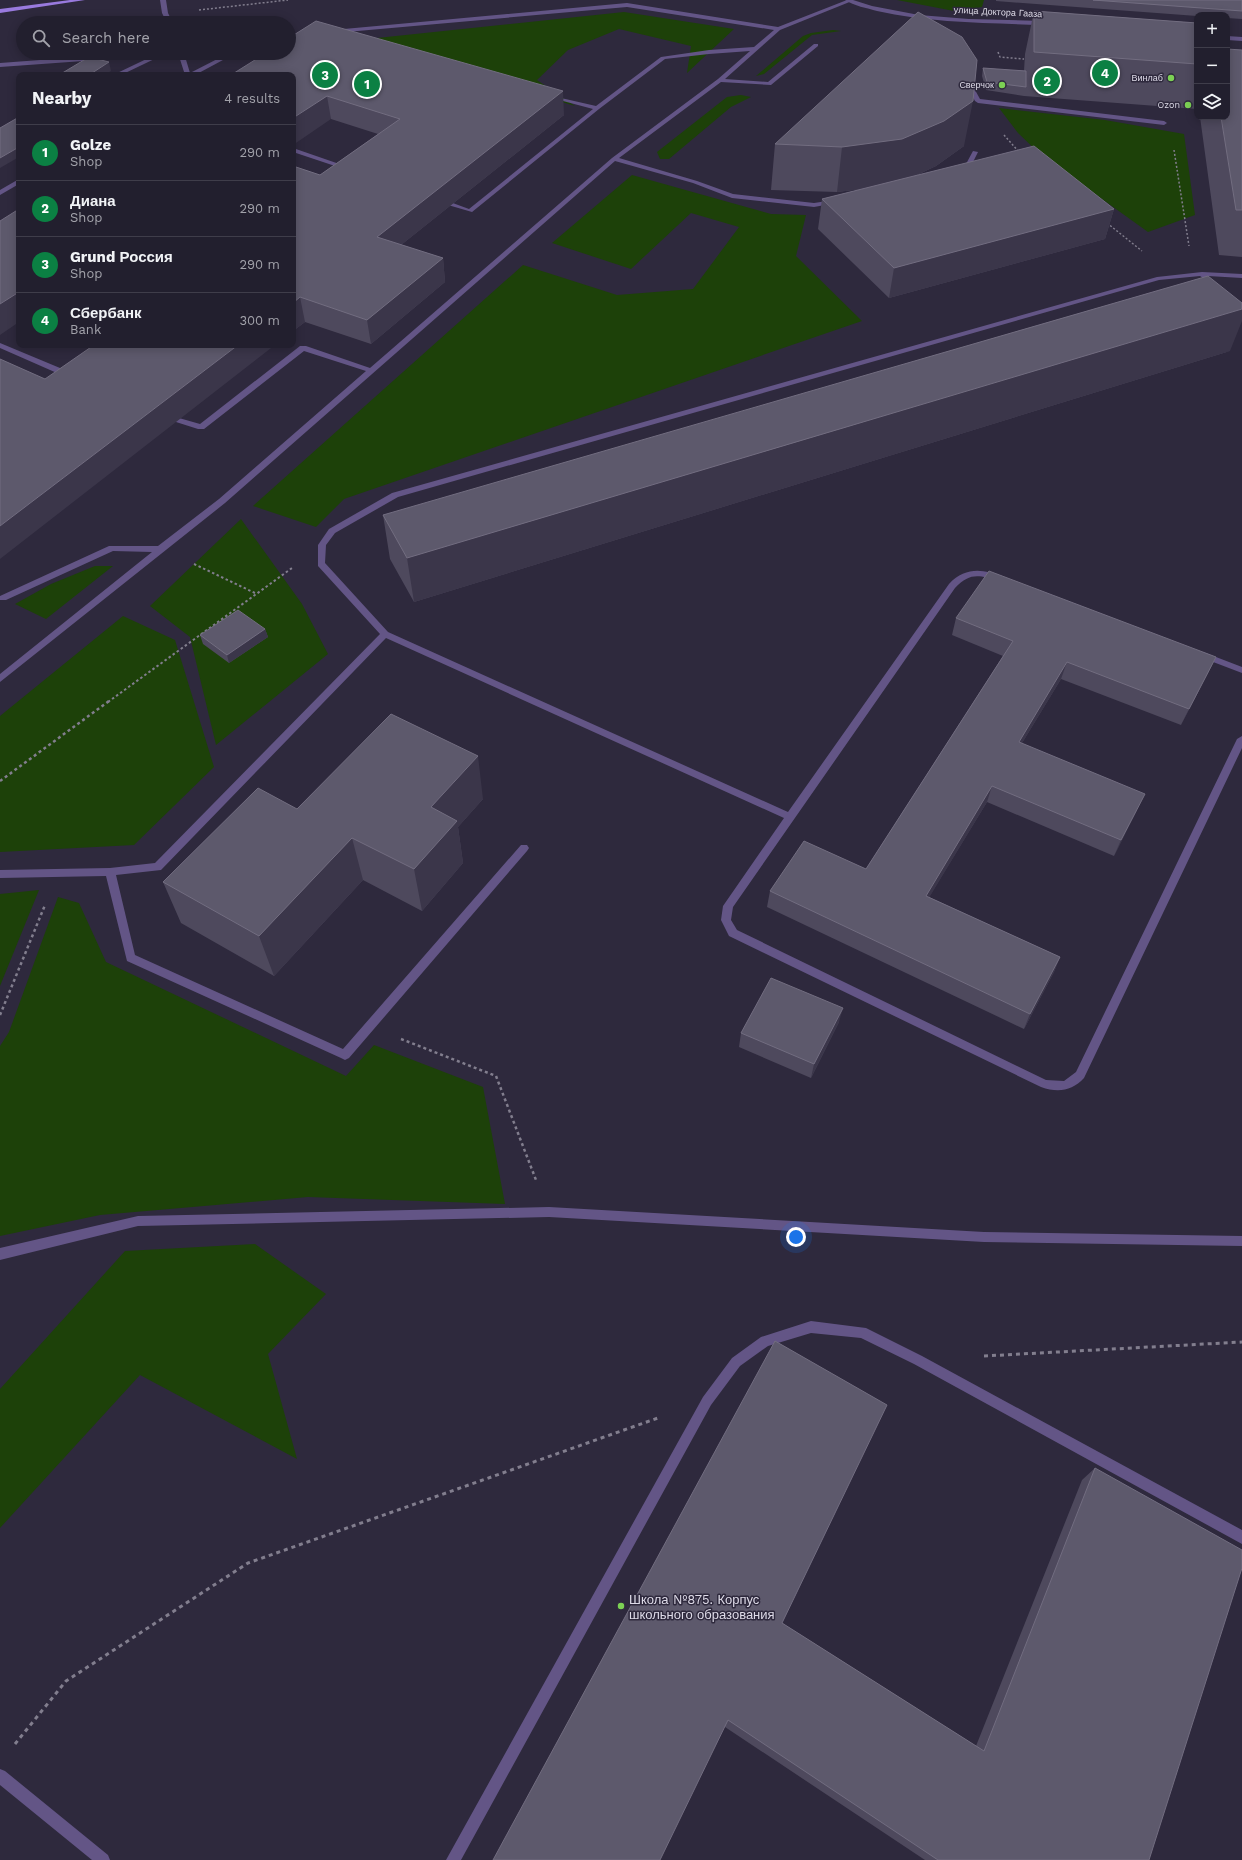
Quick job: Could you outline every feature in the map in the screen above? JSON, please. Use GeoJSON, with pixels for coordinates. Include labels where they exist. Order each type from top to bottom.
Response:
{"type":"FeatureCollection","features":[{"type":"Feature","properties":{"kind":"main road"},"geometry":{"type":"LineString","coordinates":[[0,11],[82,0]]}},
{"type":"Feature","properties":{"kind":"street"},"geometry":{"type":"LineString","coordinates":[[163,0],[164,13],[166,16]]}},
{"type":"Feature","properties":{"kind":"street"},"geometry":{"type":"LineString","coordinates":[[0,679],[160,549],[222,501],[614,160],[720,80],[778,29],[848,0]]}},
{"type":"Feature","properties":{"kind":"street","name":"улица Доктора Гааза"},"geometry":{"type":"LineString","coordinates":[[848,0],[894,13],[933,17],[1051,24]]}},
{"type":"Feature","properties":{"kind":"street"},"geometry":{"type":"LineString","coordinates":[[334,37],[329,32],[626,5],[778,29]]}},
{"type":"Feature","properties":{"kind":"street"},"geometry":{"type":"LineString","coordinates":[[933,17],[937,24]]}},
{"type":"Feature","properties":{"kind":"street"},"geometry":{"type":"LineString","coordinates":[[296,35],[316,33]]}},
{"type":"Feature","properties":{"kind":"street"},"geometry":{"type":"LineString","coordinates":[[1230,38],[1242,39]]}},
{"type":"Feature","properties":{"kind":"street"},"geometry":{"type":"LineString","coordinates":[[720,80],[769,84],[816,45]]}},
{"type":"Feature","properties":{"kind":"street"},"geometry":{"type":"LineString","coordinates":[[450,204],[470,211],[597,108],[663,58],[709,52],[754,49]]}},
{"type":"Feature","properties":{"kind":"street"},"geometry":{"type":"LineString","coordinates":[[0,65],[69,60]]}},
{"type":"Feature","properties":{"kind":"street"},"geometry":{"type":"LineString","coordinates":[[123,72],[149,60]]}},
{"type":"Feature","properties":{"kind":"street"},"geometry":{"type":"LineString","coordinates":[[184,60],[189,72]]}},
{"type":"Feature","properties":{"kind":"street"},"geometry":{"type":"LineString","coordinates":[[196,72],[219,60]]}},
{"type":"Feature","properties":{"kind":"street"},"geometry":{"type":"LineString","coordinates":[[963,73],[978,101],[1164,123]]}},
{"type":"Feature","properties":{"kind":"street"},"geometry":{"type":"LineString","coordinates":[[544,95],[597,108]]}},
{"type":"Feature","properties":{"kind":"street"},"geometry":{"type":"LineString","coordinates":[[296,151],[352,170]]}},
{"type":"Feature","properties":{"kind":"street"},"geometry":{"type":"LineString","coordinates":[[955,170],[969,165],[975,152]]}},
{"type":"Feature","properties":{"kind":"street"},"geometry":{"type":"LineString","coordinates":[[614,160],[695,182],[732,196],[814,205],[845,201]]}},
{"type":"Feature","properties":{"kind":"street"},"geometry":{"type":"LineString","coordinates":[[0,193],[16,183]]}},
{"type":"Feature","properties":{"kind":"street"},"geometry":{"type":"LineString","coordinates":[[790,817],[385,634],[321,564],[322,546],[332,531],[395,495],[1159,278],[1202,274],[1242,276]]}},
{"type":"Feature","properties":{"kind":"street"},"geometry":{"type":"LineString","coordinates":[[1202,274],[1212,284]]}},
{"type":"Feature","properties":{"kind":"street"},"geometry":{"type":"LineString","coordinates":[[0,345],[78,380]]}},
{"type":"Feature","properties":{"kind":"street"},"geometry":{"type":"LineString","coordinates":[[179,420],[201,427],[303,348],[372,371]]}},
{"type":"Feature","properties":{"kind":"street"},"geometry":{"type":"LineString","coordinates":[[3,598],[112,548],[160,549]]}},
{"type":"Feature","properties":{"kind":"street"},"geometry":{"type":"LineString","coordinates":[[1004,581],[990,575],[974,572],[960,577],[728,906],[725,916],[726,924],[733,933],[1045,1084],[1062,1087],[1073,1084],[1080,1075],[1242,739]]}},
{"type":"Feature","properties":{"kind":"street"},"geometry":{"type":"LineString","coordinates":[[0,874],[110,872],[158,867],[385,634]]}},
{"type":"Feature","properties":{"kind":"street"},"geometry":{"type":"LineString","coordinates":[[1190,650],[1242,670]]}},
{"type":"Feature","properties":{"kind":"street"},"geometry":{"type":"LineString","coordinates":[[110,872],[131,958],[345,1055],[524,848]]}},
{"type":"Feature","properties":{"kind":"street"},"geometry":{"type":"LineString","coordinates":[[0,1254],[138,1222],[549,1212],[984,1237],[1242,1241]]}},
{"type":"Feature","properties":{"kind":"street"},"geometry":{"type":"LineString","coordinates":[[453,1860],[707,1401],[736,1362],[765,1341],[811,1327],[862,1332],[918,1360],[1242,1537]]}},
{"type":"Feature","properties":{"kind":"street"},"geometry":{"type":"LineString","coordinates":[[0,1776],[103,1860]]}},
{"type":"Feature","properties":{"kind":"path"},"geometry":{"type":"LineString","coordinates":[[1174,149],[1190,252],[1202,274]]}},
{"type":"Feature","properties":{"kind":"path"},"geometry":{"type":"LineString","coordinates":[[0,781],[322,546]]}},
{"type":"Feature","properties":{"kind":"path"},"geometry":{"type":"LineString","coordinates":[[211,572],[257,594]]}},
{"type":"Feature","properties":{"kind":"path"},"geometry":{"type":"LineString","coordinates":[[0,1016],[58,873]]}},
{"type":"Feature","properties":{"kind":"path"},"geometry":{"type":"LineString","coordinates":[[369,1027],[496,1076],[549,1212]]}},
{"type":"Feature","properties":{"kind":"path"},"geometry":{"type":"LineString","coordinates":[[981,1356],[1242,1342]]}},
{"type":"Feature","properties":{"kind":"path"},"geometry":{"type":"LineString","coordinates":[[14,1746],[66,1681],[248,1563],[707,1401]]}},
{"type":"Feature","properties":{"kind":"green space"},"geometry":{"type":"Polygon","coordinates":[[[897,0],[984,0],[982,7],[954,11],[897,0]]]}},
{"type":"Feature","properties":{"kind":"green space"},"geometry":{"type":"Polygon","coordinates":[[[624,12],[734,29],[687,73],[691,46],[619,29],[568,50],[537,80],[575,106],[358,40],[624,12]]]}},
{"type":"Feature","properties":{"kind":"green space"},"geometry":{"type":"Polygon","coordinates":[[[833,30],[841,31],[812,35],[764,74],[756,76],[803,36],[811,33],[833,30]]]}},
{"type":"Feature","properties":{"kind":"green space"},"geometry":{"type":"Polygon","coordinates":[[[741,95],[751,97],[731,107],[669,159],[660,159],[657,152],[727,97],[741,95]]]}},
{"type":"Feature","properties":{"kind":"green space"},"geometry":{"type":"Polygon","coordinates":[[[999,108],[1105,120],[1184,134],[1195,215],[1148,232],[1042,156],[1018,133],[999,108]]]}},
{"type":"Feature","properties":{"kind":"green space"},"geometry":{"type":"Polygon","coordinates":[[[632,175],[771,214],[806,215],[796,256],[862,321],[344,499],[316,527],[253,506],[523,265],[617,295],[693,289],[739,227],[691,213],[631,269],[552,243],[632,175]]]}},
{"type":"Feature","properties":{"kind":"green space"},"geometry":{"type":"Polygon","coordinates":[[[241,519],[302,604],[328,654],[216,745],[190,637],[150,606],[241,519]]]}},
{"type":"Feature","properties":{"kind":"green space"},"geometry":{"type":"Polygon","coordinates":[[[95,566],[113,566],[46,619],[15,604],[51,584],[95,566]]]}},
{"type":"Feature","properties":{"kind":"green space"},"geometry":{"type":"Polygon","coordinates":[[[123,616],[175,640],[214,767],[134,845],[0,852],[0,716],[123,616]]]}},
{"type":"Feature","properties":{"kind":"green space"},"geometry":{"type":"Polygon","coordinates":[[[39,890],[0,986],[0,894],[39,890]]]}},
{"type":"Feature","properties":{"kind":"green space"},"geometry":{"type":"Polygon","coordinates":[[[58,897],[79,903],[106,962],[346,1076],[374,1045],[483,1087],[505,1204],[308,1197],[100,1215],[0,1236],[0,1046],[9,1032],[58,897]]]}},
{"type":"Feature","properties":{"kind":"green space"},"geometry":{"type":"Polygon","coordinates":[[[255,1244],[326,1294],[268,1354],[297,1459],[140,1375],[0,1528],[0,1389],[125,1251],[255,1244]]]}},
{"type":"Feature","properties":{"kind":"building"},"geometry":{"type":"Polygon","coordinates":[[[1093,0],[1242,0],[1242,11],[1093,0]]]}},
{"type":"Feature","properties":{"kind":"building"},"geometry":{"type":"Polygon","coordinates":[[[1034,11],[1194,23],[1194,64],[1034,52],[1034,11]]]}},
{"type":"Feature","properties":{"kind":"building"},"geometry":{"type":"Polygon","coordinates":[[[918,12],[962,37],[977,60],[973,101],[944,121],[902,139],[842,147],[775,144],[918,12]]]}},
{"type":"Feature","properties":{"kind":"building"},"geometry":{"type":"Polygon","coordinates":[[[316,21],[563,91],[377,237],[443,258],[367,320],[300,297],[296,300],[296,167],[320,175],[400,119],[327,96],[296,116],[296,72],[236,72],[255,60],[296,60],[296,34],[316,21]]]}},
{"type":"Feature","properties":{"kind":"building"},"geometry":{"type":"Polygon","coordinates":[[[1230,49],[1242,50],[1242,210],[1236,210],[1221,120],[1230,120],[1230,49]]]}},
{"type":"Feature","properties":{"kind":"building"},"geometry":{"type":"Polygon","coordinates":[[[84,60],[101,60],[109,62],[94,72],[64,72],[84,60]]]}},
{"type":"Feature","properties":{"kind":"building"},"geometry":{"type":"Polygon","coordinates":[[[983,68],[1026,71],[1026,87],[987,82],[983,68]]]}},
{"type":"Feature","properties":{"kind":"building"},"geometry":{"type":"Polygon","coordinates":[[[16,119],[16,149],[0,158],[0,128],[16,119]]]}},
{"type":"Feature","properties":{"kind":"building"},"geometry":{"type":"Polygon","coordinates":[[[1034,146],[1114,209],[894,268],[822,199],[1034,146]]]}},
{"type":"Feature","properties":{"kind":"building"},"geometry":{"type":"Polygon","coordinates":[[[16,211],[16,294],[0,304],[0,221],[16,211]]]}},
{"type":"Feature","properties":{"kind":"building"},"geometry":{"type":"Polygon","coordinates":[[[1208,276],[1242,303],[1242,309],[407,558],[383,515],[1208,276]]]}},
{"type":"Feature","properties":{"kind":"building"},"geometry":{"type":"Polygon","coordinates":[[[90,348],[234,348],[0,526],[0,359],[45,379],[90,348]]]}},
{"type":"Feature","properties":{"kind":"building"},"geometry":{"type":"Polygon","coordinates":[[[989,571],[1216,657],[1189,709],[1067,662],[1019,742],[1145,794],[1121,840],[992,786],[926,896],[1060,957],[1030,1014],[770,891],[804,841],[866,869],[1013,641],[956,618],[989,571]]]}},
{"type":"Feature","properties":{"kind":"building"},"geometry":{"type":"Polygon","coordinates":[[[238,610],[265,629],[227,655],[200,635],[238,610]]]}},
{"type":"Feature","properties":{"kind":"building"},"geometry":{"type":"Polygon","coordinates":[[[391,714],[478,756],[431,807],[457,821],[414,869],[352,838],[259,936],[163,882],[258,788],[297,809],[391,714]]]}},
{"type":"Feature","properties":{"kind":"building"},"geometry":{"type":"Polygon","coordinates":[[[771,978],[843,1008],[814,1064],[741,1033],[771,978]]]}},
{"type":"Feature","properties":{"kind":"building"},"geometry":{"type":"Polygon","coordinates":[[[775,1341],[887,1405],[782,1623],[984,1751],[1095,1468],[1242,1550],[1242,1568],[1149,1860],[938,1860],[728,1720],[660,1860],[493,1860],[775,1341]]]}},
{"type":"Feature","properties":{"kind":"place","name":"Сбербанк"},"geometry":{"type":"Point","coordinates":[1105,73]}},
{"type":"Feature","properties":{"kind":"place","name":"Grund Россия"},"geometry":{"type":"Point","coordinates":[325,75]}},
{"type":"Feature","properties":{"kind":"place","name":"Винлаб"},"geometry":{"type":"Point","coordinates":[1171,78]}},
{"type":"Feature","properties":{"kind":"place","name":"Диана"},"geometry":{"type":"Point","coordinates":[1047,81]}},
{"type":"Feature","properties":{"kind":"place","name":"Golze"},"geometry":{"type":"Point","coordinates":[367,84]}},
{"type":"Feature","properties":{"kind":"place","name":"Сверчок"},"geometry":{"type":"Point","coordinates":[1002,85]}},
{"type":"Feature","properties":{"kind":"place","name":"Ozon"},"geometry":{"type":"Point","coordinates":[1188,105]}},
{"type":"Feature","properties":{"kind":"place","name":"Школа №875. Корпус школьного образования"},"geometry":{"type":"Point","coordinates":[621,1606]}}]}
